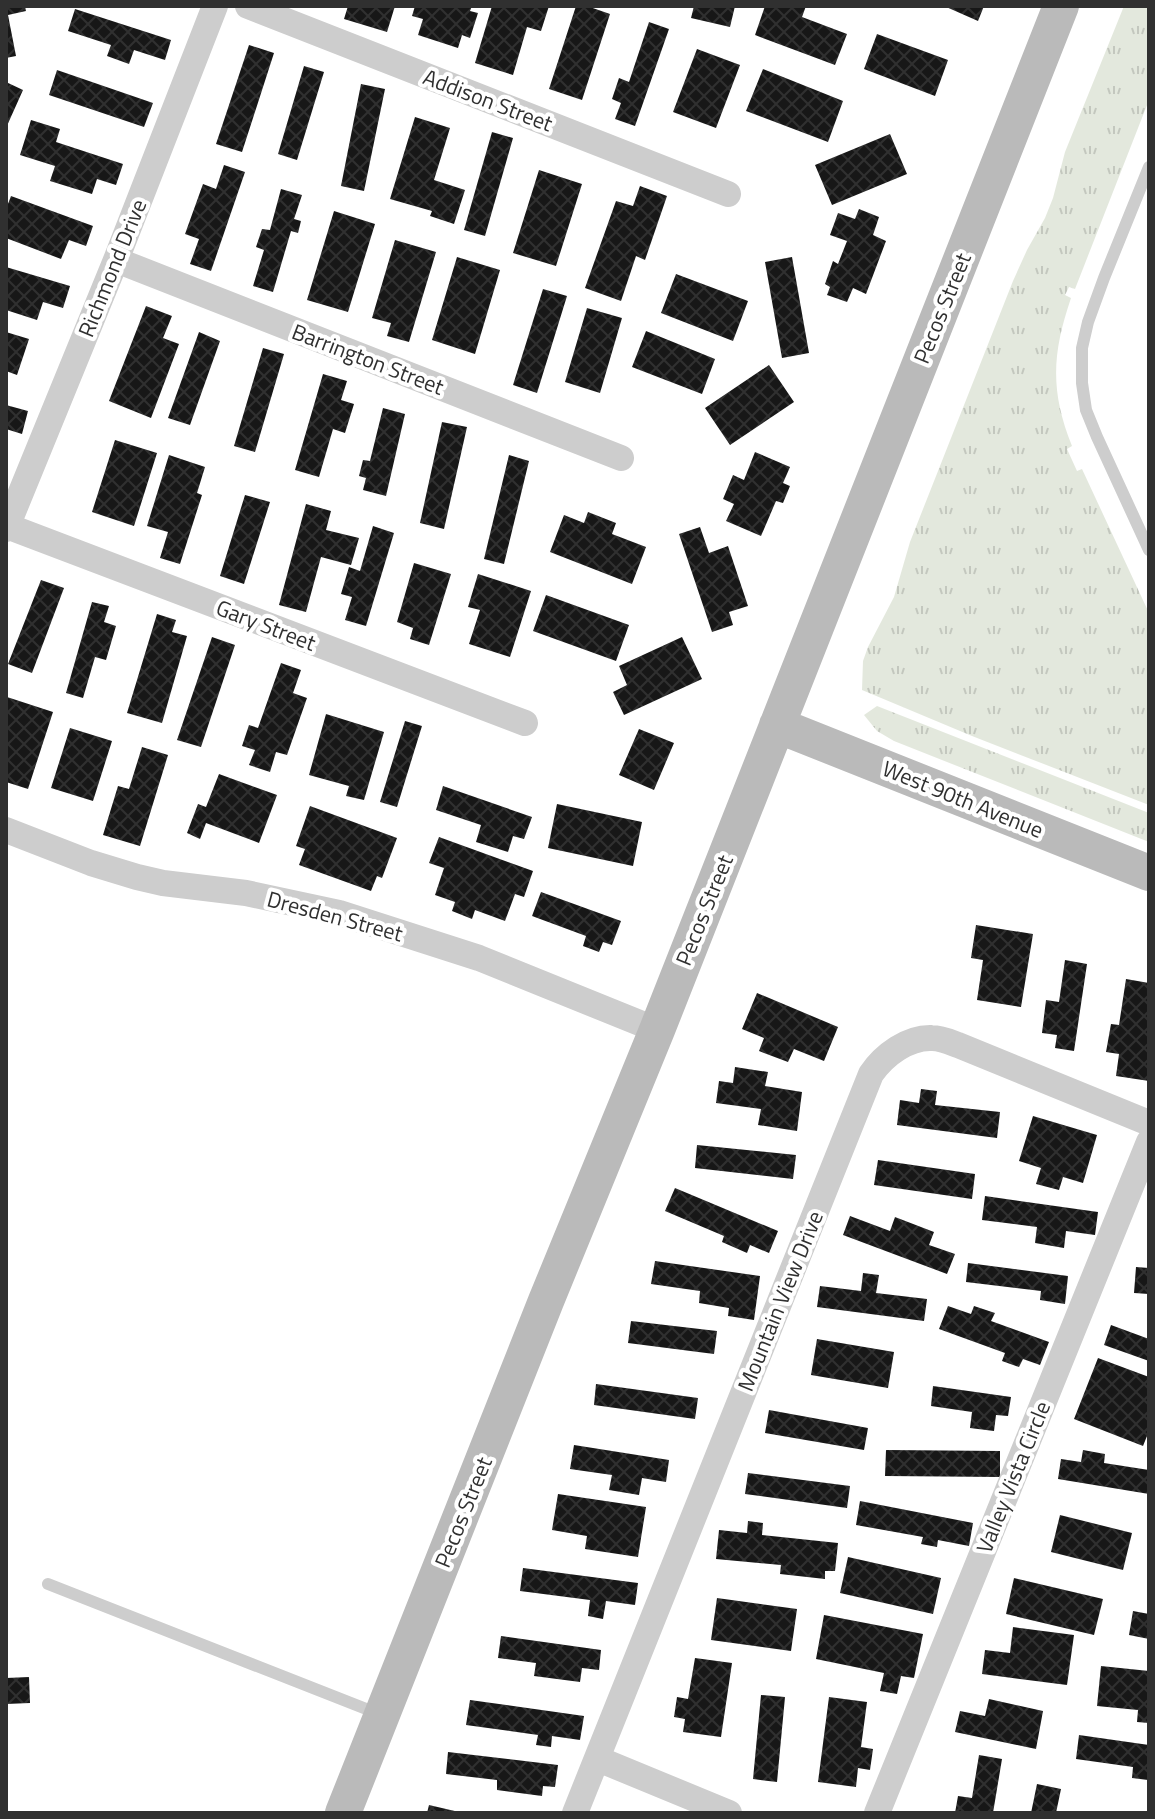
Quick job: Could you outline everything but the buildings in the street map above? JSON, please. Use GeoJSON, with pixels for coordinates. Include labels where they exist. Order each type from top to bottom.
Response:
{"type":"FeatureCollection","features":[{"type":"Feature","properties":{"kind":"main road","name":"Pecos Street"},"geometry":{"type":"LineString","coordinates":[[343,1813],[657,1030],[1061,6]]}},
{"type":"Feature","properties":{"kind":"main road","name":"West 90th Avenue"},"geometry":{"type":"LineString","coordinates":[[777,725],[1149,873]]}},
{"type":"Feature","properties":{"kind":"street","name":"Richmond Drive"},"geometry":{"type":"LineString","coordinates":[[7,528],[215,6]]}},
{"type":"Feature","properties":{"kind":"street","name":"Addison Street"},"geometry":{"type":"LineString","coordinates":[[248,6],[728,194]]}},
{"type":"Feature","properties":{"kind":"street","name":"Barrington Street"},"geometry":{"type":"LineString","coordinates":[[116,260],[621,458]]}},
{"type":"Feature","properties":{"kind":"street","name":"Gary Street"},"geometry":{"type":"LineString","coordinates":[[7,528],[525,723]]}},
{"type":"Feature","properties":{"kind":"street","name":"Dresden Street"},"geometry":{"type":"LineString","coordinates":[[6,830],[137,877],[246,893],[339,913],[479,958],[657,1030]]}},
{"type":"Feature","properties":{"kind":"street","name":"Mountain View Drive"},"geometry":{"type":"LineString","coordinates":[[575,1813],[859,1103],[878,1063],[900,1046],[934,1037],[1149,1123]]}},
{"type":"Feature","properties":{"kind":"street","name":"Valley Vista Circle"},"geometry":{"type":"LineString","coordinates":[[877,1813],[1149,1142]]}},
{"type":"Feature","properties":{"kind":"street"},"geometry":{"type":"LineString","coordinates":[[598,1759],[729,1813]]}},
{"type":"Feature","properties":{"kind":"lane"},"geometry":{"type":"LineString","coordinates":[[1149,167],[1104,278],[1082,348],[1086,410],[1149,550]]}},
{"type":"Feature","properties":{"kind":"lane"},"geometry":{"type":"LineString","coordinates":[[48,1584],[382,1715]]}},
{"type":"Feature","properties":{"kind":"green space"},"geometry":{"type":"Polygon","coordinates":[[[1124,6],[1149,6],[1149,100],[1075,289],[1069,287],[1065,295],[1071,298],[1060,337],[1056,372],[1060,408],[1072,446],[1067,449],[1077,471],[1082,469],[1149,613],[1149,805],[862,690],[863,661],[868,647],[894,597],[910,542],[1013,281],[1053,198],[1065,152],[1124,6]]]}},
{"type":"Feature","properties":{"kind":"green space"},"geometry":{"type":"Polygon","coordinates":[[[877,706],[1149,813],[1149,842],[894,741],[877,731],[864,715],[877,706]]]}}]}
